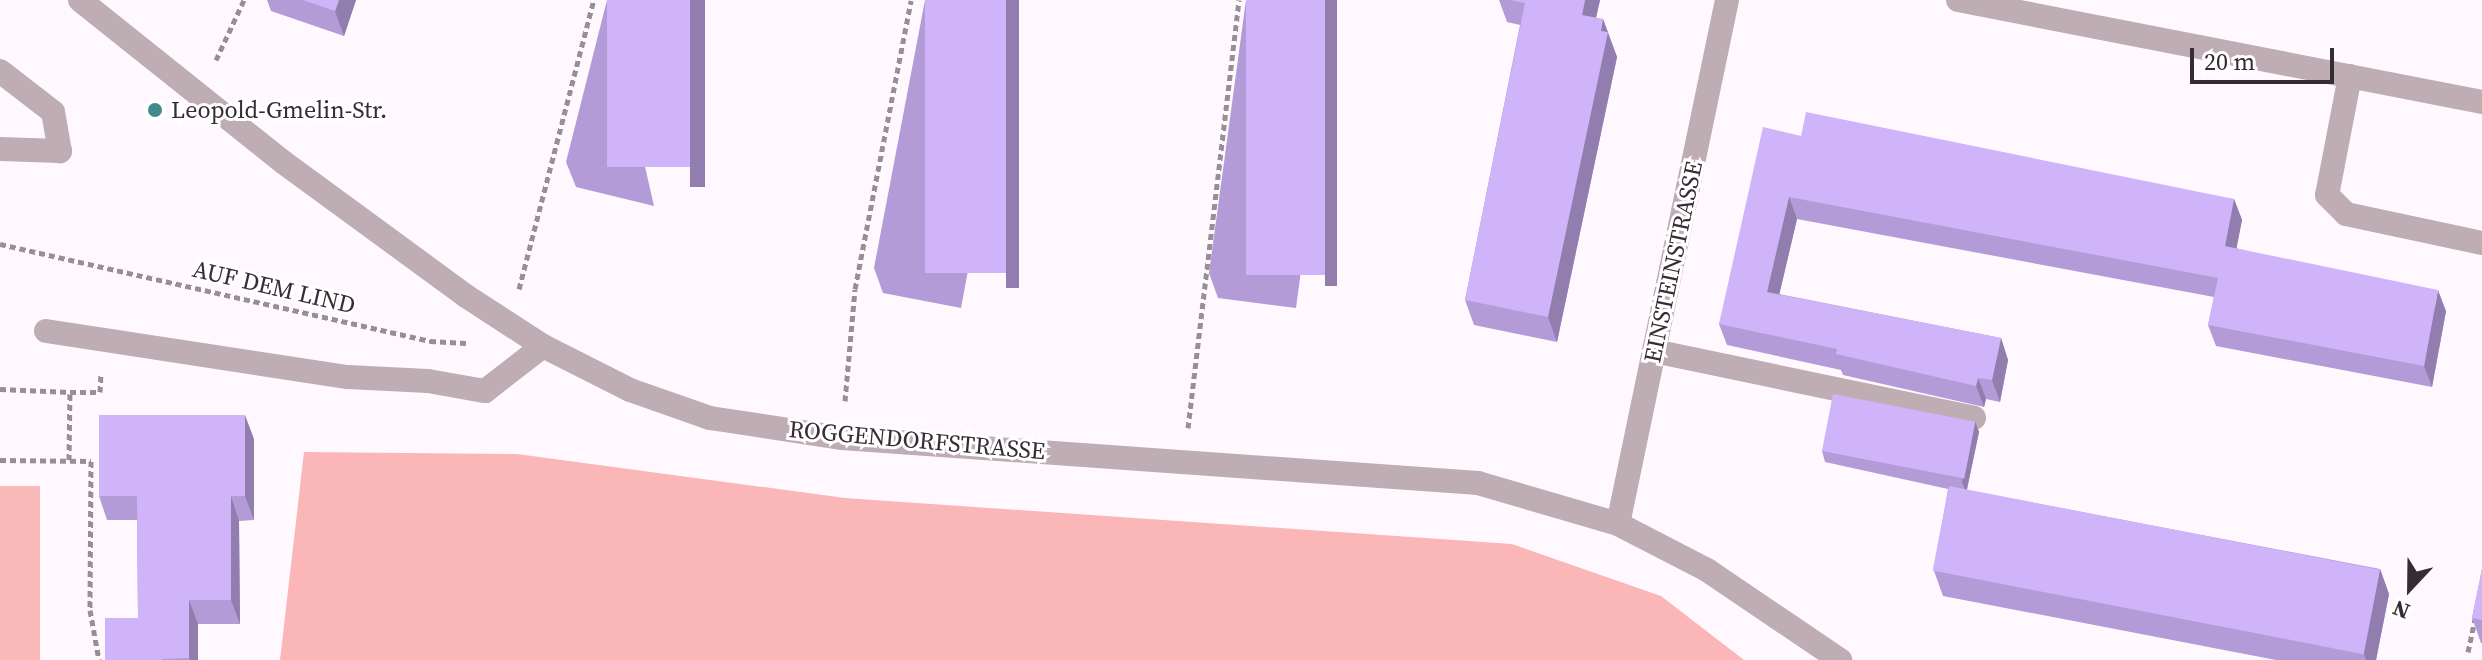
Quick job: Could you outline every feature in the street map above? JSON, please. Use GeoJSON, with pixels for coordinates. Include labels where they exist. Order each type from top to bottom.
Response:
{"type":"FeatureCollection","features":[{"type":"Feature","properties":{"kind":"street","name":"ROGGENDORFSTRASSE"},"geometry":{"type":"LineString","coordinates":[[80,0],[198,90],[283,162],[510,325],[543,346],[630,390],[710,418],[842,438],[1185,459],[1478,483],[1618,524],[1707,570],[1840,660]]}},
{"type":"Feature","properties":{"kind":"street","name":"EINSTEINSTRASSE"},"geometry":{"type":"LineString","coordinates":[[1618,524],[1727,0]]}},
{"type":"Feature","properties":{"kind":"street"},"geometry":{"type":"LineString","coordinates":[[1958,0],[2482,102]]}},
{"type":"Feature","properties":{"kind":"street"},"geometry":{"type":"LineString","coordinates":[[0,71],[53,112],[60,151],[0,149]]}},
{"type":"Feature","properties":{"kind":"street"},"geometry":{"type":"LineString","coordinates":[[2350,76],[2327,195],[2346,214],[2482,243]]}},
{"type":"Feature","properties":{"kind":"street"},"geometry":{"type":"LineString","coordinates":[[46,331],[348,377],[428,381],[485,391],[543,346]]}},
{"type":"Feature","properties":{"kind":"street"},"geometry":{"type":"LineString","coordinates":[[1654,351],[1974,418]]}},
{"type":"Feature","properties":{"kind":"path"},"geometry":{"type":"LineString","coordinates":[[198,90],[232,33],[244,0]]}},
{"type":"Feature","properties":{"kind":"path"},"geometry":{"type":"LineString","coordinates":[[510,325],[594,0]]}},
{"type":"Feature","properties":{"kind":"path"},"geometry":{"type":"LineString","coordinates":[[842,438],[855,289],[911,0]]}},
{"type":"Feature","properties":{"kind":"path"},"geometry":{"type":"LineString","coordinates":[[1185,459],[1239,0]]}},
{"type":"Feature","properties":{"kind":"path","name":"AUF DEM LIND"},"geometry":{"type":"LineString","coordinates":[[0,244],[430,341],[472,343]]}},
{"type":"Feature","properties":{"kind":"path"},"geometry":{"type":"LineString","coordinates":[[0,389],[100,392],[102,338]]}},
{"type":"Feature","properties":{"kind":"path"},"geometry":{"type":"LineString","coordinates":[[69,460],[70,392]]}},
{"type":"Feature","properties":{"kind":"path"},"geometry":{"type":"LineString","coordinates":[[0,460],[91,461],[90,610],[99,660]]}},
{"type":"Feature","properties":{"kind":"path"},"geometry":{"type":"LineString","coordinates":[[2468,652],[2476,610]]}},
{"type":"Feature","properties":{"kind":"shaded area"},"geometry":{"type":"Polygon","coordinates":[[[304,452],[517,454],[845,498],[1512,544],[1661,596],[1744,660],[280,660],[304,452]]]}},
{"type":"Feature","properties":{"kind":"shaded area"},"geometry":{"type":"Polygon","coordinates":[[[0,486],[40,486],[40,660],[0,660],[0,486]]]}},
{"type":"Feature","properties":{"kind":"building"},"geometry":{"type":"Polygon","coordinates":[[[303,0],[339,0],[335,11],[303,0]]]}},
{"type":"Feature","properties":{"kind":"building"},"geometry":{"type":"Polygon","coordinates":[[[607,0],[690,0],[690,167],[607,167],[607,0]]]}},
{"type":"Feature","properties":{"kind":"building"},"geometry":{"type":"Polygon","coordinates":[[[925,0],[1006,0],[1006,273],[925,273],[925,0]]]}},
{"type":"Feature","properties":{"kind":"building"},"geometry":{"type":"Polygon","coordinates":[[[1246,0],[1325,0],[1325,275],[1246,275],[1246,0]]]}},
{"type":"Feature","properties":{"kind":"building"},"geometry":{"type":"Polygon","coordinates":[[[1510,0],[1585,0],[1582,15],[1603,19],[1601,31],[1608,32],[1548,317],[1465,300],[1525,3],[1510,0]]]}},
{"type":"Feature","properties":{"kind":"building"},"geometry":{"type":"Polygon","coordinates":[[[1806,112],[2234,199],[2225,246],[2438,290],[2424,366],[2208,325],[2218,278],[1789,197],[1767,292],[2001,338],[1992,380],[1978,378],[1976,386],[1836,354],[1837,349],[1719,324],[1763,127],[1801,136],[1806,112]]]}},
{"type":"Feature","properties":{"kind":"building"},"geometry":{"type":"Polygon","coordinates":[[[1833,394],[1975,422],[1964,479],[1822,451],[1833,394]]]}},
{"type":"Feature","properties":{"kind":"building"},"geometry":{"type":"Polygon","coordinates":[[[99,415],[245,415],[245,496],[231,496],[231,600],[189,600],[189,658],[105,660],[105,618],[138,618],[137,496],[99,496],[99,415]]]}},
{"type":"Feature","properties":{"kind":"building"},"geometry":{"type":"Polygon","coordinates":[[[1949,486],[2380,570],[2364,654],[1933,570],[1949,486]]]}},
{"type":"Feature","properties":{"kind":"building"},"geometry":{"type":"Polygon","coordinates":[[[2482,569],[2482,620],[2472,618],[2482,569]]]}},
{"type":"Feature","properties":{"kind":"place","name":"Leopold-Gmelin-Str."},"geometry":{"type":"Point","coordinates":[155,110]}}]}
